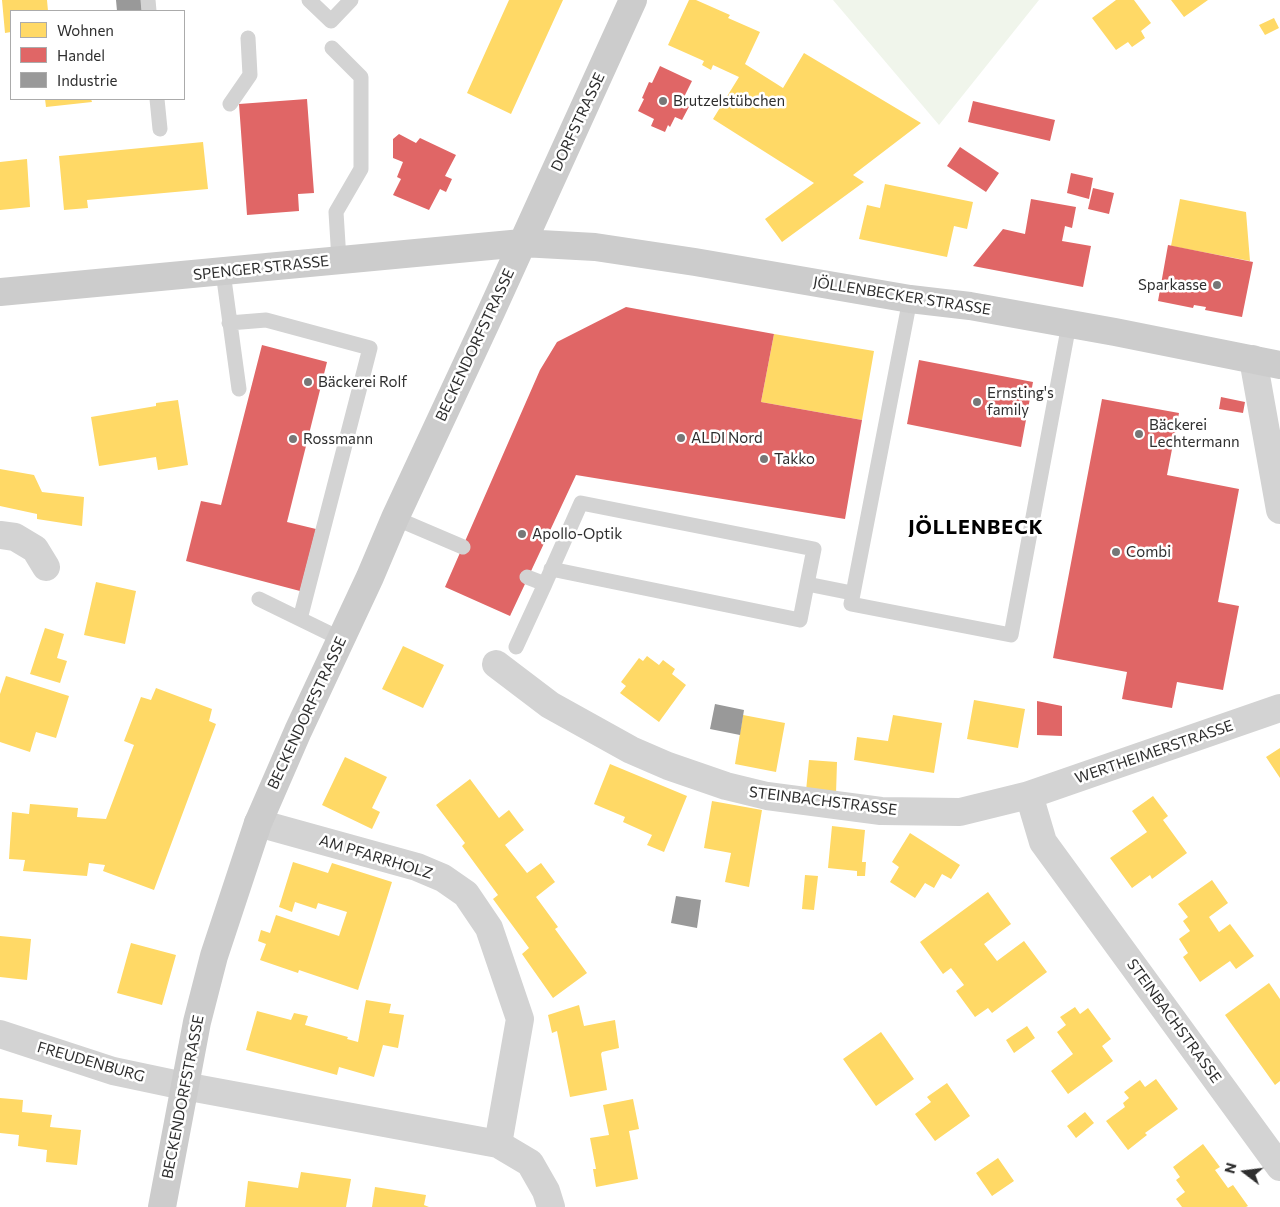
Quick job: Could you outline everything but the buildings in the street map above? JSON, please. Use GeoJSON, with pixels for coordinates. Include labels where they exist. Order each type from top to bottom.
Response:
{"type":"FeatureCollection","features":[{"type":"Feature","properties":{"kind":"main road","name":"DORFSTRASSE"},"geometry":{"type":"LineString","coordinates":[[522,243],[633,0]]}},
{"type":"Feature","properties":{"kind":"main road","name":"SPENGER STRASSE"},"geometry":{"type":"LineString","coordinates":[[0,292],[522,243]]}},
{"type":"Feature","properties":{"kind":"main road","name":"JÖLLENBECKER STRASSE"},"geometry":{"type":"LineString","coordinates":[[522,243],[571,245],[613,250],[695,262],[910,299],[970,306],[1280,365]]}},
{"type":"Feature","properties":{"kind":"main road","name":"BECKENDORFSTRASSE"},"geometry":{"type":"LineString","coordinates":[[162,1207],[197,1022],[214,956],[258,823],[298,731],[522,243]]}},
{"type":"Feature","properties":{"kind":"street"},"geometry":{"type":"LineString","coordinates":[[1254,359],[1280,510]]}},
{"type":"Feature","properties":{"kind":"street"},"geometry":{"type":"LineString","coordinates":[[0,535],[15,537],[35,549],[46,567]]}},
{"type":"Feature","properties":{"kind":"street","name":"STEINBACHSTRASSE"},"geometry":{"type":"LineString","coordinates":[[506,656],[550,705],[631,750],[668,766],[726,786],[767,796],[881,810],[960,812],[1029,795],[1043,842],[1280,1167]]}},
{"type":"Feature","properties":{"kind":"street","name":"WERTHEIMERSTRASSE"},"geometry":{"type":"LineString","coordinates":[[1029,795],[1280,708]]}},
{"type":"Feature","properties":{"kind":"street","name":"AM PFARRHOLZ"},"geometry":{"type":"LineString","coordinates":[[258,823],[416,867],[443,878],[466,894],[489,928],[520,1019],[498,1144]]}},
{"type":"Feature","properties":{"kind":"street","name":"FREUDENBURG"},"geometry":{"type":"LineString","coordinates":[[0,1034],[113,1071],[184,1086]]}},
{"type":"Feature","properties":{"kind":"street"},"geometry":{"type":"LineString","coordinates":[[184,1086],[498,1144],[530,1163],[546,1191],[550,1207]]}},
{"type":"Feature","properties":{"kind":"lane"},"geometry":{"type":"LineString","coordinates":[[309,0],[331,21],[351,0]]}},
{"type":"Feature","properties":{"kind":"lane"},"geometry":{"type":"LineString","coordinates":[[230,104],[250,75],[248,38]]}},
{"type":"Feature","properties":{"kind":"lane"},"geometry":{"type":"LineString","coordinates":[[332,48],[361,76],[361,169],[336,212],[339,260]]}},
{"type":"Feature","properties":{"kind":"lane"},"geometry":{"type":"LineString","coordinates":[[157,100],[160,128]]}},
{"type":"Feature","properties":{"kind":"lane"},"geometry":{"type":"LineString","coordinates":[[223,272],[239,389]]}},
{"type":"Feature","properties":{"kind":"lane"},"geometry":{"type":"LineString","coordinates":[[852,599],[910,299]]}},
{"type":"Feature","properties":{"kind":"lane"},"geometry":{"type":"LineString","coordinates":[[230,323],[266,320],[370,348],[300,619]]}},
{"type":"Feature","properties":{"kind":"lane"},"geometry":{"type":"LineString","coordinates":[[807,584],[852,599],[1011,635],[1069,324]]}},
{"type":"Feature","properties":{"kind":"lane"},"geometry":{"type":"LineString","coordinates":[[506,656],[545,584],[551,569],[581,503],[814,549],[800,620],[551,569]]}},
{"type":"Feature","properties":{"kind":"lane"},"geometry":{"type":"LineString","coordinates":[[395,518],[463,548]]}},
{"type":"Feature","properties":{"kind":"lane"},"geometry":{"type":"LineString","coordinates":[[527,577],[545,584]]}},
{"type":"Feature","properties":{"kind":"lane"},"geometry":{"type":"LineString","coordinates":[[259,599],[341,639]]}},
{"type":"Feature","properties":{"kind":"shaded area"},"geometry":{"type":"Polygon","coordinates":[[[833,0],[1039,0],[939,125],[833,0]]]}},
{"type":"Feature","properties":{"kind":"place","name":"Brutzelstübchen"},"geometry":{"type":"Point","coordinates":[663,101]}},
{"type":"Feature","properties":{"kind":"place","name":"Sparkasse"},"geometry":{"type":"Point","coordinates":[1217,285]}},
{"type":"Feature","properties":{"kind":"place","name":"Bäckerei Rolf"},"geometry":{"type":"Point","coordinates":[308,382]}},
{"type":"Feature","properties":{"kind":"place","name":"Ernsting's family"},"geometry":{"type":"Point","coordinates":[977,402]}},
{"type":"Feature","properties":{"kind":"place","name":"Bäckerei Lechtermann"},"geometry":{"type":"Point","coordinates":[1139,434]}},
{"type":"Feature","properties":{"kind":"place","name":"ALDI Nord"},"geometry":{"type":"Point","coordinates":[681,438]}},
{"type":"Feature","properties":{"kind":"place","name":"Rossmann"},"geometry":{"type":"Point","coordinates":[293,439]}},
{"type":"Feature","properties":{"kind":"place","name":"Takko"},"geometry":{"type":"Point","coordinates":[764,459]}},
{"type":"Feature","properties":{"kind":"place","name":"Apollo-Optik"},"geometry":{"type":"Point","coordinates":[522,534]}},
{"type":"Feature","properties":{"kind":"place","name":"Combi"},"geometry":{"type":"Point","coordinates":[1116,552]}},
{"type":"Feature","properties":{"kind":"district","name":"JÖLLENBECK"},"geometry":{"type":"Point","coordinates":[976,527]}}]}
